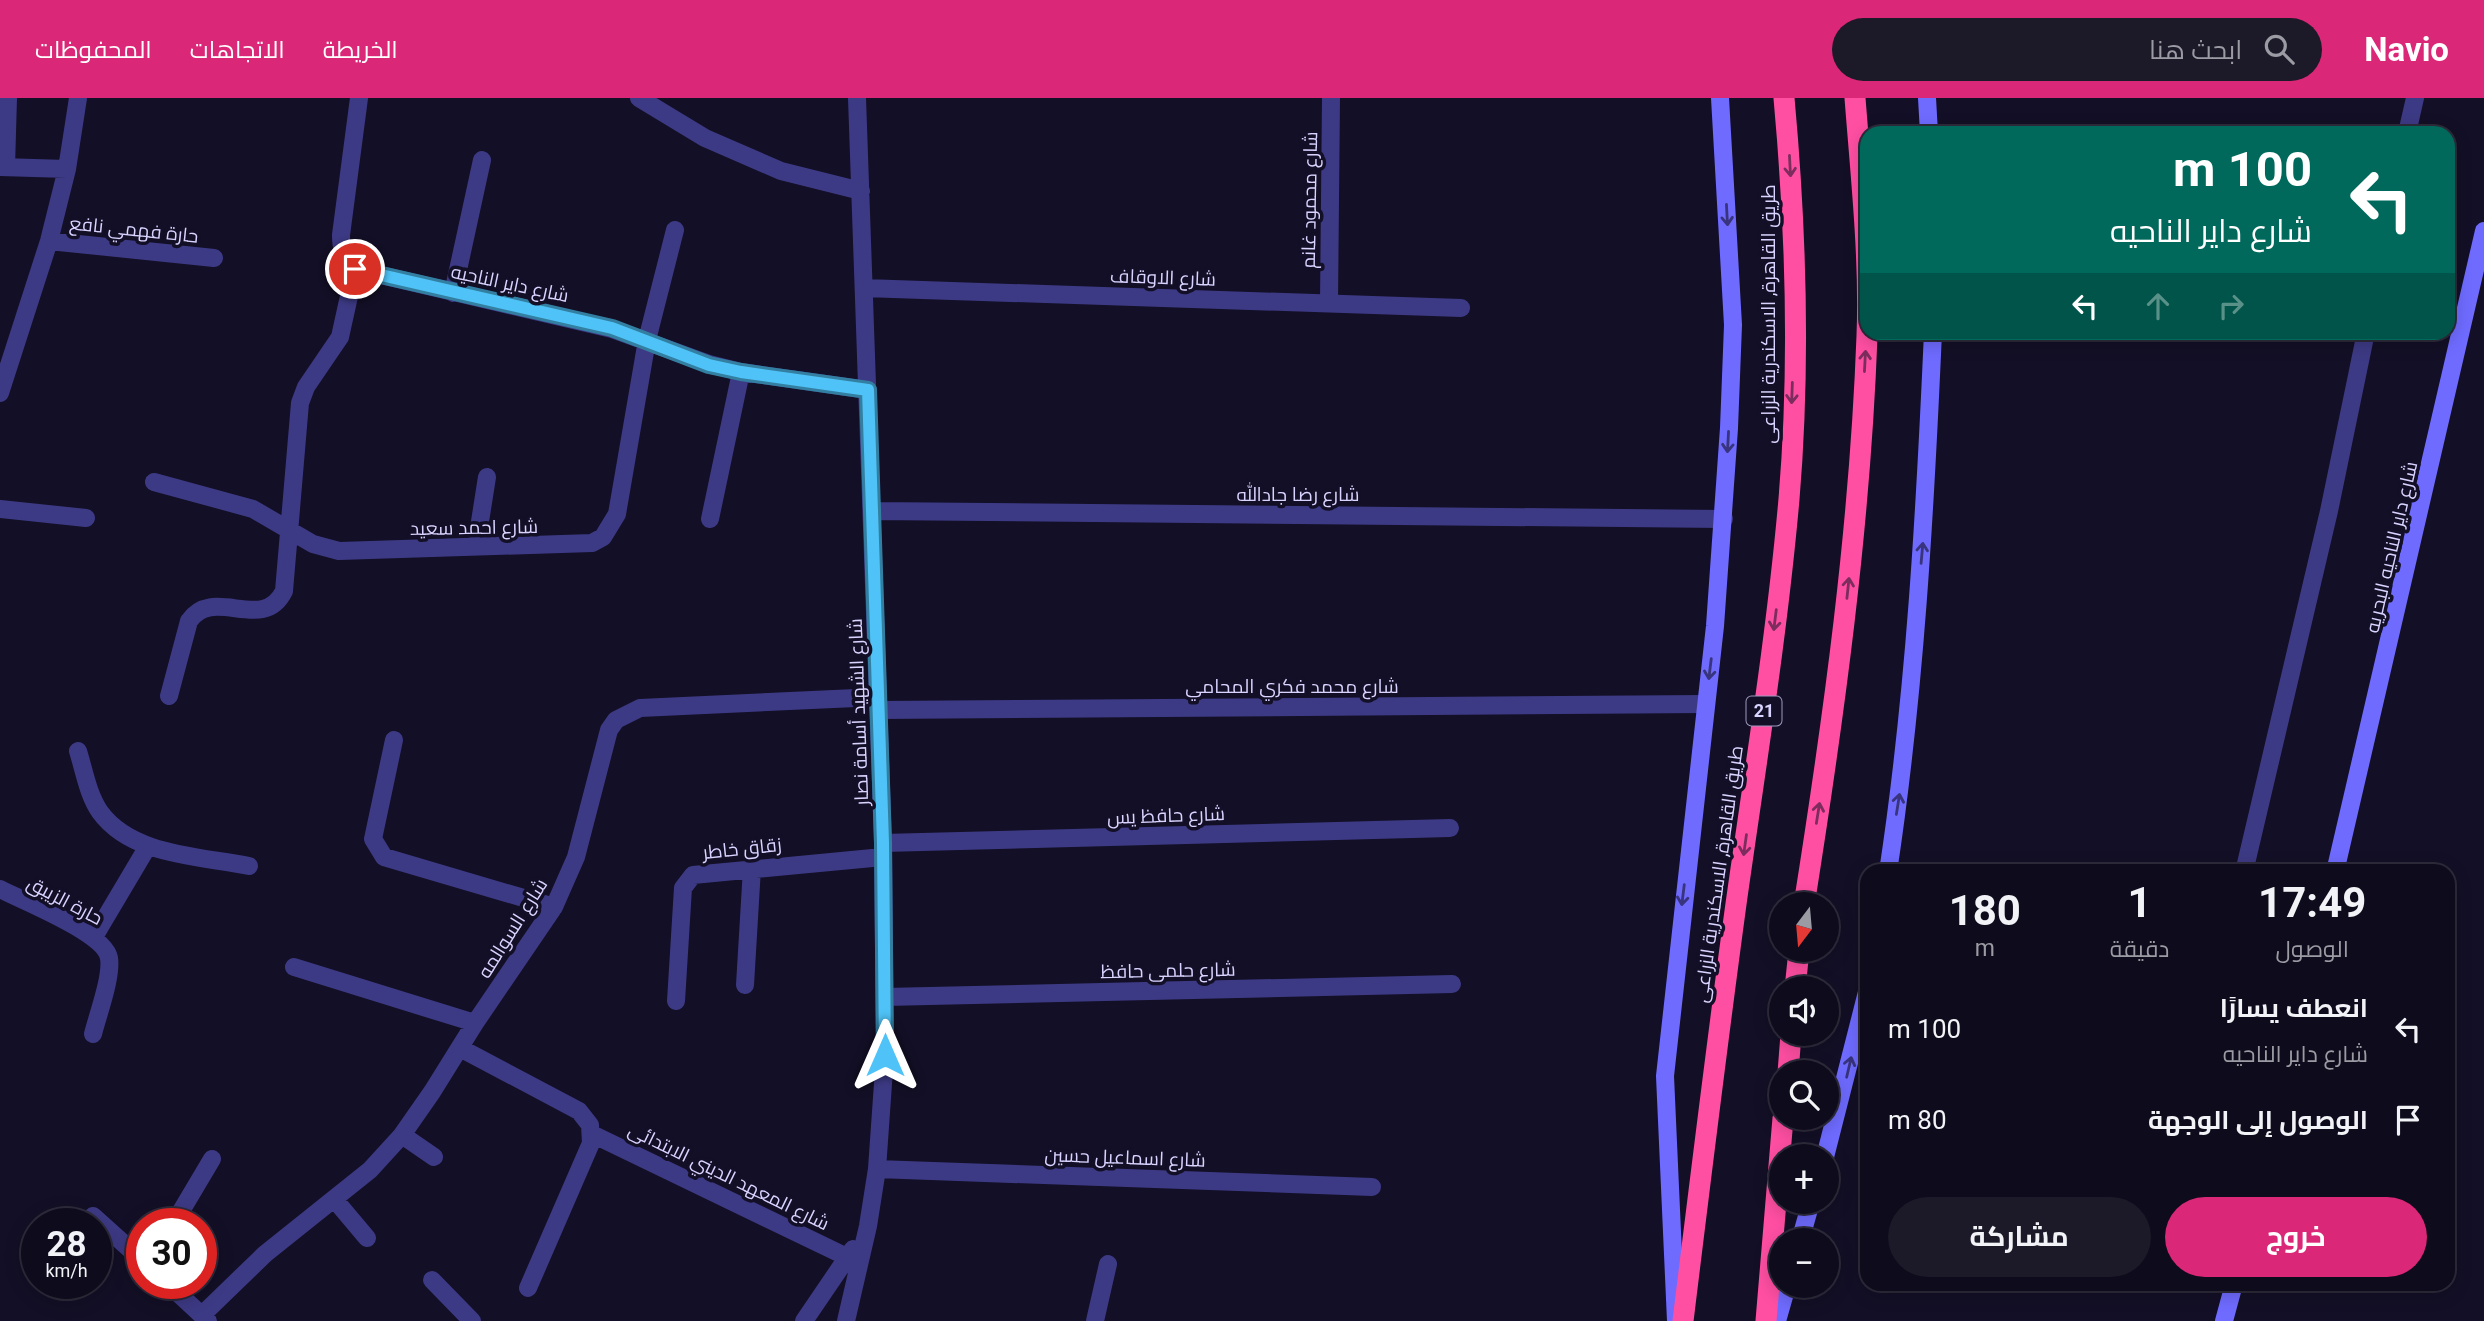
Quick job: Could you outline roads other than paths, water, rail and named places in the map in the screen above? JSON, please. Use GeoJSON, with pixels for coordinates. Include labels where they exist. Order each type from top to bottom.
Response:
{"type":"FeatureCollection","features":[{"type":"Feature","properties":{"kind":"highway","name":"طريق القاهرة, الاسكندرية الزراعى"},"geometry":{"type":"LineString","coordinates":[[1683,1321],[1736,904],[1766,699],[1789,497],[1794,332],[1790,165],[1784,98]]}},
{"type":"Feature","properties":{"kind":"highway"},"geometry":{"type":"LineString","coordinates":[[1855,98],[1860,196]]}},
{"type":"Feature","properties":{"kind":"highway"},"geometry":{"type":"LineString","coordinates":[[1806,892],[1835,710],[1858,501],[1867,340]]}},
{"type":"Feature","properties":{"kind":"highway"},"geometry":{"type":"LineString","coordinates":[[1766,1321],[1782,1130]]}},
{"type":"Feature","properties":{"kind":"street"},"geometry":{"type":"LineString","coordinates":[[8,98],[3,167],[67,169]]}},
{"type":"Feature","properties":{"kind":"street"},"geometry":{"type":"LineString","coordinates":[[0,393],[50,241],[67,169],[78,98]]}},
{"type":"Feature","properties":{"kind":"street"},"geometry":{"type":"LineString","coordinates":[[169,696],[189,621],[195,612],[211,606],[261,611],[279,601],[284,591],[300,403],[306,387],[340,337],[355,269],[346,260],[341,248],[341,235],[359,98]]}},
{"type":"Feature","properties":{"kind":"street"},"geometry":{"type":"LineString","coordinates":[[639,98],[705,138],[768,165],[861,191]]}},
{"type":"Feature","properties":{"kind":"street","name":"شارع الشهيد أسامة نصار"},"geometry":{"type":"LineString","coordinates":[[846,1321],[868,1226],[877,1169],[883,1112],[885,997],[883,850],[857,98]]}},
{"type":"Feature","properties":{"kind":"street","name":"شارع محمود غانم"},"geometry":{"type":"LineString","coordinates":[[1329,303],[1331,98]]}},
{"type":"Feature","properties":{"kind":"street"},"geometry":{"type":"LineString","coordinates":[[1676,1321],[1665,1076],[1724,519],[1732,325],[1720,98]]}},
{"type":"Feature","properties":{"kind":"street"},"geometry":{"type":"LineString","coordinates":[[1927,98],[1929,126]]}},
{"type":"Feature","properties":{"kind":"street"},"geometry":{"type":"LineString","coordinates":[[2409,126],[2415,98]]}},
{"type":"Feature","properties":{"kind":"street"},"geometry":{"type":"LineString","coordinates":[[453,293],[482,160]]}},
{"type":"Feature","properties":{"kind":"street","name":"شارع احمد سعيد"},"geometry":{"type":"LineString","coordinates":[[154,482],[253,509],[288,532],[313,544],[339,551],[592,543],[612,527],[617,514],[647,340],[675,230]]}},
{"type":"Feature","properties":{"kind":"street","name":"شارع داير الناحيه البحريه"},"geometry":{"type":"LineString","coordinates":[[2338,864],[2484,231]]}},
{"type":"Feature","properties":{"kind":"street","name":"حارة فهمي نافع"},"geometry":{"type":"LineString","coordinates":[[50,241],[214,258]]}},
{"type":"Feature","properties":{"kind":"street","name":"شارع داير الناحيه"},"geometry":{"type":"LineString","coordinates":[[355,269],[575,319],[647,340],[709,365],[868,390]]}},
{"type":"Feature","properties":{"kind":"street","name":"شارع الاوقاف"},"geometry":{"type":"LineString","coordinates":[[864,288],[1461,308]]}},
{"type":"Feature","properties":{"kind":"street"},"geometry":{"type":"LineString","coordinates":[[1889,864],[1905,759],[1925,518],[1933,340]]}},
{"type":"Feature","properties":{"kind":"street"},"geometry":{"type":"LineString","coordinates":[[2246,864],[2329,512],[2364,340]]}},
{"type":"Feature","properties":{"kind":"street"},"geometry":{"type":"LineString","coordinates":[[710,519],[741,372]]}},
{"type":"Feature","properties":{"kind":"street"},"geometry":{"type":"LineString","coordinates":[[476,547],[487,477]]}},
{"type":"Feature","properties":{"kind":"street"},"geometry":{"type":"LineString","coordinates":[[0,509],[86,518]]}},
{"type":"Feature","properties":{"kind":"street","name":"شارع رضا جادالله"},"geometry":{"type":"LineString","coordinates":[[872,511],[1724,519]]}},
{"type":"Feature","properties":{"kind":"street","name":"شارع محمد فكري المحامي"},"geometry":{"type":"LineString","coordinates":[[878,703],[1705,704]]}},
{"type":"Feature","properties":{"kind":"street","name":"شارع السوالمه"},"geometry":{"type":"LineString","coordinates":[[205,1318],[265,1254],[370,1170],[402,1135],[554,907],[576,857],[609,730],[628,712],[640,708],[878,703]]}},
{"type":"Feature","properties":{"kind":"street"},"geometry":{"type":"LineString","coordinates":[[394,740],[373,839],[384,857],[554,907]]}},
{"type":"Feature","properties":{"kind":"street"},"geometry":{"type":"LineString","coordinates":[[78,751],[99,811],[121,833],[148,846],[249,866]]}},
{"type":"Feature","properties":{"kind":"street","name":"شارع حافظ يس"},"geometry":{"type":"LineString","coordinates":[[883,850],[1450,828]]}},
{"type":"Feature","properties":{"kind":"street"},"geometry":{"type":"LineString","coordinates":[[94,937],[148,846]]}},
{"type":"Feature","properties":{"kind":"street","name":"زقاق خاطر"},"geometry":{"type":"LineString","coordinates":[[676,1001],[683,888],[693,875],[883,850]]}},
{"type":"Feature","properties":{"kind":"street"},"geometry":{"type":"LineString","coordinates":[[745,985],[752,868]]}},
{"type":"Feature","properties":{"kind":"street","name":"حارة الزيبق"},"geometry":{"type":"LineString","coordinates":[[0,889],[94,937],[106,950],[109,958],[93,1034]]}},
{"type":"Feature","properties":{"kind":"street"},"geometry":{"type":"LineString","coordinates":[[294,967],[475,1023]]}},
{"type":"Feature","properties":{"kind":"street","name":"شارع حلمى حافظ"},"geometry":{"type":"LineString","coordinates":[[885,997],[1452,984]]}},
{"type":"Feature","properties":{"kind":"street"},"geometry":{"type":"LineString","coordinates":[[1828,1144],[1860,1020]]}},
{"type":"Feature","properties":{"kind":"street"},"geometry":{"type":"LineString","coordinates":[[460,1048],[579,1111],[585,1117],[592,1134],[528,1288]]}},
{"type":"Feature","properties":{"kind":"street","name":"شارع المعهد الديني الابتدائى"},"geometry":{"type":"LineString","coordinates":[[592,1134],[847,1257]]}},
{"type":"Feature","properties":{"kind":"street"},"geometry":{"type":"LineString","coordinates":[[402,1135],[434,1157]]}},
{"type":"Feature","properties":{"kind":"street"},"geometry":{"type":"LineString","coordinates":[[183,1208],[212,1158]]}},
{"type":"Feature","properties":{"kind":"street","name":"شارع اسماعيل حسين"},"geometry":{"type":"LineString","coordinates":[[877,1169],[1372,1187]]}},
{"type":"Feature","properties":{"kind":"street"},"geometry":{"type":"LineString","coordinates":[[335,1200],[367,1238]]}},
{"type":"Feature","properties":{"kind":"street"},"geometry":{"type":"LineString","coordinates":[[804,1321],[868,1226]]}},
{"type":"Feature","properties":{"kind":"street"},"geometry":{"type":"LineString","coordinates":[[112,1233],[126,1246]]}},
{"type":"Feature","properties":{"kind":"street"},"geometry":{"type":"LineString","coordinates":[[1095,1321],[1108,1265]]}},
{"type":"Feature","properties":{"kind":"street"},"geometry":{"type":"LineString","coordinates":[[432,1280],[472,1321]]}},
{"type":"Feature","properties":{"kind":"street"},"geometry":{"type":"LineString","coordinates":[[2224,1321],[2232,1291]]}},
{"type":"Feature","properties":{"kind":"street"},"geometry":{"type":"LineString","coordinates":[[1777,1321],[1784,1298]]}},
{"type":"Feature","properties":{"kind":"street"},"geometry":{"type":"LineString","coordinates":[[184,1299],[205,1318]]}}]}
